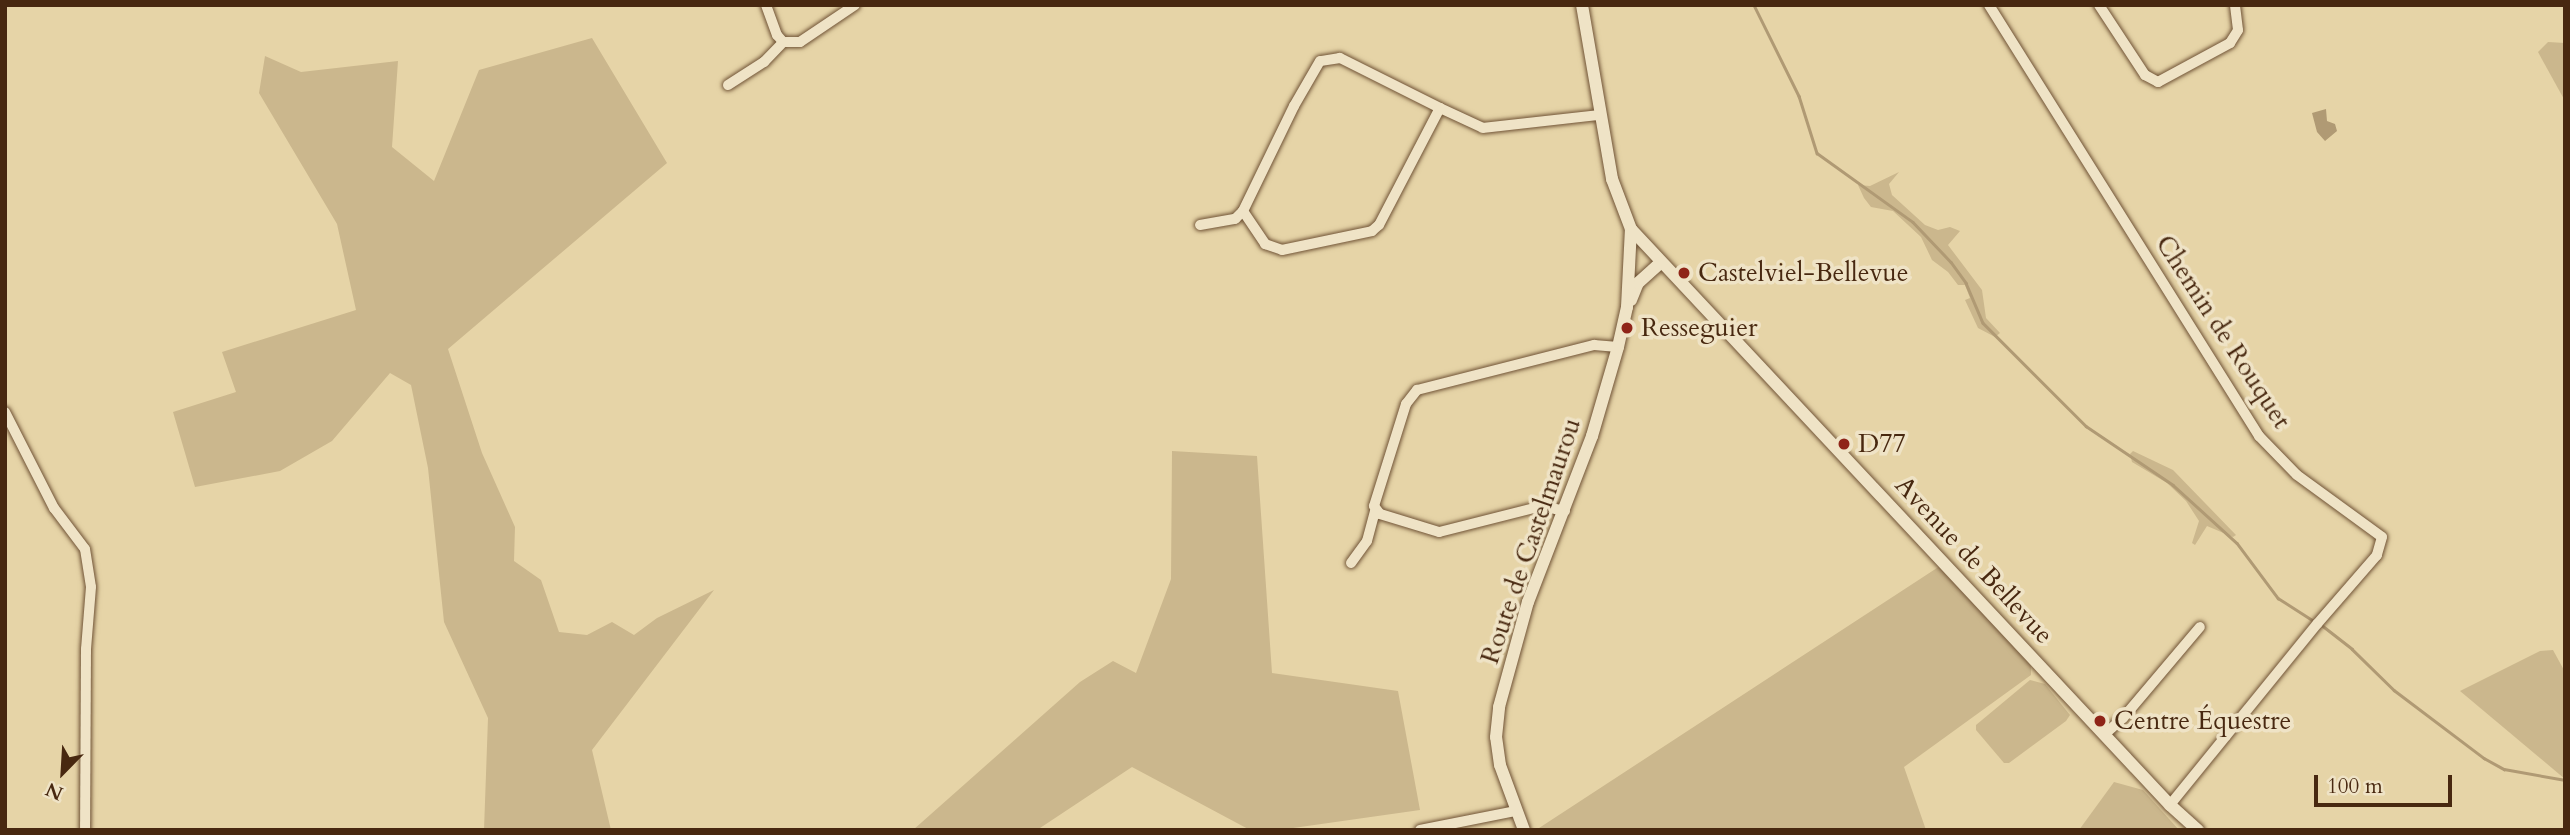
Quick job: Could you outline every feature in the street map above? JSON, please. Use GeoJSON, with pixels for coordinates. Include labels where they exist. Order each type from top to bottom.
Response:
{"type":"FeatureCollection","features":[{"type":"Feature","properties":{"kind":"street"},"geometry":{"type":"LineString","coordinates":[[766,5],[776,35],[783,42],[800,42],[855,5]]}},
{"type":"Feature","properties":{"kind":"street"},"geometry":{"type":"LineString","coordinates":[[1581,5],[1612,179],[1631,229]]}},
{"type":"Feature","properties":{"kind":"street","name":"Chemin de Rouquet"},"geometry":{"type":"LineString","coordinates":[[1989,5],[2259,436],[2297,475],[2382,537],[2377,555],[2317,624],[2170,805]]}},
{"type":"Feature","properties":{"kind":"street"},"geometry":{"type":"LineString","coordinates":[[2099,5],[2145,75],[2158,82],[2230,43],[2238,30],[2235,5]]}},
{"type":"Feature","properties":{"kind":"street"},"geometry":{"type":"LineString","coordinates":[[728,85],[764,62],[783,42]]}},
{"type":"Feature","properties":{"kind":"street"},"geometry":{"type":"LineString","coordinates":[[1200,225],[1235,219],[1243,211],[1294,106],[1320,61],[1340,58],[1483,128],[1599,115]]}},
{"type":"Feature","properties":{"kind":"street"},"geometry":{"type":"LineString","coordinates":[[1243,211],[1265,244],[1282,250],[1372,231],[1379,225],[1440,108]]}},
{"type":"Feature","properties":{"kind":"street","name":"Avenue de Bellevue"},"geometry":{"type":"LineString","coordinates":[[1631,229],[2170,805],[2198,830]]}},
{"type":"Feature","properties":{"kind":"street","name":"Route de Castelmaurou"},"geometry":{"type":"LineString","coordinates":[[1628,307],[1631,229]]}},
{"type":"Feature","properties":{"kind":"street","name":"Route de Castelmaurou"},"geometry":{"type":"LineString","coordinates":[[1524,830],[1500,765],[1496,737],[1499,708],[1528,602],[1592,436],[1628,307],[1638,284],[1661,262]]}},
{"type":"Feature","properties":{"kind":"street"},"geometry":{"type":"LineString","coordinates":[[1630,264],[1650,272]]}},
{"type":"Feature","properties":{"kind":"street"},"geometry":{"type":"LineString","coordinates":[[1351,563],[1367,541],[1375,510],[1374,500],[1406,404],[1417,390],[1594,345],[1618,347]]}},
{"type":"Feature","properties":{"kind":"street"},"geometry":{"type":"LineString","coordinates":[[5,412],[54,508],[85,549],[91,587],[86,649],[85,830]]}},
{"type":"Feature","properties":{"kind":"street"},"geometry":{"type":"LineString","coordinates":[[1375,510],[1439,532],[1542,506],[1565,511]]}},
{"type":"Feature","properties":{"kind":"street"},"geometry":{"type":"LineString","coordinates":[[2105,733],[2123,718],[2200,627]]}},
{"type":"Feature","properties":{"kind":"street"},"geometry":{"type":"LineString","coordinates":[[1420,830],[1517,811]]}},
{"type":"Feature","properties":{"kind":"shaded area"},"geometry":{"type":"Polygon","coordinates":[[[592,38],[667,163],[448,349],[482,453],[515,527],[514,561],[541,580],[559,632],[587,635],[612,622],[634,635],[657,618],[714,590],[592,750],[611,830],[484,830],[488,718],[444,622],[428,468],[411,385],[390,373],[332,441],[280,471],[195,487],[173,412],[236,392],[222,352],[356,310],[337,224],[259,93],[265,56],[301,72],[398,61],[392,147],[434,181],[479,70],[592,38]]]}},
{"type":"Feature","properties":{"kind":"shaded area"},"geometry":{"type":"Polygon","coordinates":[[[2548,42],[2565,43],[2565,101],[2538,52],[2548,42]]]}},
{"type":"Feature","properties":{"kind":"shaded area"},"geometry":{"type":"Polygon","coordinates":[[[2326,109],[2327,121],[2335,124],[2337,131],[2325,141],[2317,132],[2312,113],[2326,109]]]}},
{"type":"Feature","properties":{"kind":"shaded area"},"geometry":{"type":"Polygon","coordinates":[[[1899,172],[1889,184],[1892,195],[1925,225],[1938,230],[1950,227],[1960,231],[1948,245],[1982,290],[1986,318],[2000,333],[1995,337],[1978,328],[1965,300],[1970,298],[1965,285],[1958,285],[1948,272],[1932,260],[1921,237],[1893,211],[1871,207],[1864,198],[1858,185],[1870,186],[1899,172]]]}},
{"type":"Feature","properties":{"kind":"shaded area"},"geometry":{"type":"Polygon","coordinates":[[[1172,451],[1257,456],[1272,673],[1398,691],[1420,810],[1279,830],[1250,830],[1132,767],[1037,830],[913,830],[1080,682],[1113,661],[1136,673],[1171,579],[1172,451]]]}},
{"type":"Feature","properties":{"kind":"shaded area"},"geometry":{"type":"Polygon","coordinates":[[[2133,451],[2173,470],[2236,535],[2233,537],[2207,526],[2195,545],[2192,543],[2199,521],[2186,501],[2167,483],[2132,462],[2130,454],[2133,451]]]}},
{"type":"Feature","properties":{"kind":"shaded area"},"geometry":{"type":"Polygon","coordinates":[[[1940,566],[2031,666],[2031,675],[1904,767],[1926,830],[1536,830],[1940,566]]]}},
{"type":"Feature","properties":{"kind":"shaded area"},"geometry":{"type":"Polygon","coordinates":[[[2553,650],[2565,672],[2565,779],[2460,691],[2540,651],[2553,650]]]}},
{"type":"Feature","properties":{"kind":"shaded area"},"geometry":{"type":"Polygon","coordinates":[[[2030,680],[2045,684],[2070,715],[2066,721],[2009,763],[2004,763],[1976,730],[1976,725],[2030,680]]]}},
{"type":"Feature","properties":{"kind":"shaded area"},"geometry":{"type":"Polygon","coordinates":[[[2114,782],[2143,790],[2179,830],[2079,830],[2114,782]]]}},
{"type":"Feature","properties":{"kind":"waterway"},"geometry":{"type":"LineString","coordinates":[[1754,5],[1799,96],[1817,153],[1913,222],[1951,262],[1966,283],[1983,323],[2086,426],[2173,485],[2237,543],[2278,598],[2314,621]]}},
{"type":"Feature","properties":{"kind":"waterway"},"geometry":{"type":"LineString","coordinates":[[2323,626],[2352,649],[2394,690],[2484,758],[2504,769],[2565,780]]}},
{"type":"Feature","properties":{"kind":"place","name":"Castelviel-Bellevue"},"geometry":{"type":"Point","coordinates":[1684,273]}},
{"type":"Feature","properties":{"kind":"place","name":"Resseguier"},"geometry":{"type":"Point","coordinates":[1627,328]}},
{"type":"Feature","properties":{"kind":"place","name":"D77"},"geometry":{"type":"Point","coordinates":[1844,444]}},
{"type":"Feature","properties":{"kind":"place","name":"Centre Équestre"},"geometry":{"type":"Point","coordinates":[2100,721]}}]}
